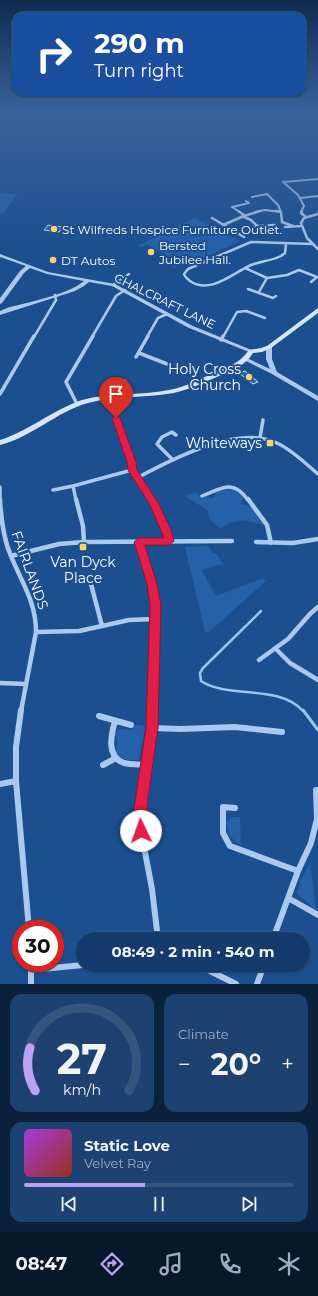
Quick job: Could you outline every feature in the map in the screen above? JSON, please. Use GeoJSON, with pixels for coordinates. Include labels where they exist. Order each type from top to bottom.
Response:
{"type":"FeatureCollection","features":[{"type":"Feature","properties":{"kind":"main road"},"geometry":{"type":"LineString","coordinates":[[0,443],[12,439],[77,404],[104,397],[178,390],[238,365],[247,360],[252,351],[262,350],[269,347],[318,310]]}},
{"type":"Feature","properties":{"kind":"street"},"geometry":{"type":"LineString","coordinates":[[306,218],[301,213],[304,206],[300,198],[283,182],[318,179]]}},
{"type":"Feature","properties":{"kind":"street"},"geometry":{"type":"LineString","coordinates":[[252,197],[267,194],[278,205],[282,222],[293,226]]}},
{"type":"Feature","properties":{"kind":"street"},"geometry":{"type":"LineString","coordinates":[[300,198],[318,196]]}},
{"type":"Feature","properties":{"kind":"street"},"geometry":{"type":"LineString","coordinates":[[246,201],[249,203],[232,208],[251,220],[257,226]]}},
{"type":"Feature","properties":{"kind":"street"},"geometry":{"type":"LineString","coordinates":[[223,225],[243,215],[259,211],[280,212]]}},
{"type":"Feature","properties":{"kind":"street"},"geometry":{"type":"LineString","coordinates":[[318,214],[301,221],[301,226],[312,244],[318,250]]}},
{"type":"Feature","properties":{"kind":"street"},"geometry":{"type":"LineString","coordinates":[[212,218],[244,237]]}},
{"type":"Feature","properties":{"kind":"street"},"geometry":{"type":"LineString","coordinates":[[248,230],[257,226],[275,225]]}},
{"type":"Feature","properties":{"kind":"street"},"geometry":{"type":"LineString","coordinates":[[285,227],[301,226]]}},
{"type":"Feature","properties":{"kind":"street"},"geometry":{"type":"LineString","coordinates":[[286,244],[286,251],[281,256],[251,265],[220,282],[209,285],[192,283],[185,277],[184,274],[188,269],[248,243],[312,244]]}},
{"type":"Feature","properties":{"kind":"street","name":"CHALCRAFT LANE"},"geometry":{"type":"LineString","coordinates":[[0,255],[28,267],[60,276],[113,285],[126,290],[167,314],[221,340],[252,351]]}},
{"type":"Feature","properties":{"kind":"street"},"geometry":{"type":"LineString","coordinates":[[1,307],[22,272],[28,267]]}},
{"type":"Feature","properties":{"kind":"street"},"geometry":{"type":"LineString","coordinates":[[245,268],[267,278],[287,275],[299,270],[317,277],[311,282]]}},
{"type":"Feature","properties":{"kind":"street"},"geometry":{"type":"LineString","coordinates":[[113,285],[129,274]]}},
{"type":"Feature","properties":{"kind":"street"},"geometry":{"type":"LineString","coordinates":[[259,292],[267,278]]}},
{"type":"Feature","properties":{"kind":"street"},"geometry":{"type":"LineString","coordinates":[[1,307],[80,288],[86,284],[88,280]]}},
{"type":"Feature","properties":{"kind":"street"},"geometry":{"type":"LineString","coordinates":[[248,289],[273,298],[276,296]]}},
{"type":"Feature","properties":{"kind":"street"},"geometry":{"type":"LineString","coordinates":[[77,404],[66,382],[116,296],[126,290]]}},
{"type":"Feature","properties":{"kind":"street"},"geometry":{"type":"LineString","coordinates":[[0,394],[56,300],[55,295]]}},
{"type":"Feature","properties":{"kind":"street"},"geometry":{"type":"LineString","coordinates":[[221,340],[237,312],[246,311],[265,318]]}},
{"type":"Feature","properties":{"kind":"street"},"geometry":{"type":"LineString","coordinates":[[136,357],[158,318],[167,314]]}},
{"type":"Feature","properties":{"kind":"street"},"geometry":{"type":"LineString","coordinates":[[269,347],[269,359],[274,373]]}},
{"type":"Feature","properties":{"kind":"street"},"geometry":{"type":"LineString","coordinates":[[139,353],[167,364]]}},
{"type":"Feature","properties":{"kind":"street"},"geometry":{"type":"LineString","coordinates":[[247,360],[274,373],[318,399]]}},
{"type":"Feature","properties":{"kind":"street"},"geometry":{"type":"LineString","coordinates":[[116,418],[131,462],[132,470],[154,504],[166,530],[169,541]]}},
{"type":"Feature","properties":{"kind":"street"},"geometry":{"type":"LineString","coordinates":[[260,438],[263,420]]}},
{"type":"Feature","properties":{"kind":"street"},"geometry":{"type":"LineString","coordinates":[[172,459],[157,444],[162,437],[172,432],[176,434]]}},
{"type":"Feature","properties":{"kind":"street"},"geometry":{"type":"LineString","coordinates":[[137,478],[172,459],[236,438],[260,438],[278,443],[318,474]]}},
{"type":"Feature","properties":{"kind":"street"},"geometry":{"type":"LineString","coordinates":[[53,490],[132,470]]}},
{"type":"Feature","properties":{"kind":"street"},"geometry":{"type":"LineString","coordinates":[[73,486],[83,526],[84,542]]}},
{"type":"Feature","properties":{"kind":"street"},"geometry":{"type":"LineString","coordinates":[[202,496],[226,486],[238,488],[242,491],[267,525],[271,543]]}},
{"type":"Feature","properties":{"kind":"street","name":"FAIRLANDS"},"geometry":{"type":"LineString","coordinates":[[0,487],[1,516],[4,535],[11,556],[29,593],[35,611],[36,632],[18,727],[16,781],[28,920]]}},
{"type":"Feature","properties":{"kind":"street"},"geometry":{"type":"LineString","coordinates":[[256,542],[293,543],[318,539]]}},
{"type":"Feature","properties":{"kind":"street"},"geometry":{"type":"LineString","coordinates":[[11,556],[59,544],[84,542],[232,541]]}},
{"type":"Feature","properties":{"kind":"street"},"geometry":{"type":"LineString","coordinates":[[139,542],[152,584],[155,605],[152,728],[140,815],[141,831],[154,903],[157,932]]}},
{"type":"Feature","properties":{"kind":"street"},"geometry":{"type":"LineString","coordinates":[[91,584],[102,626]]}},
{"type":"Feature","properties":{"kind":"street"},"geometry":{"type":"LineString","coordinates":[[259,660],[293,635],[309,614],[318,607]]}},
{"type":"Feature","properties":{"kind":"street"},"geometry":{"type":"LineString","coordinates":[[36,632],[79,631],[128,620],[155,619]]}},
{"type":"Feature","properties":{"kind":"street"},"geometry":{"type":"LineString","coordinates":[[276,648],[283,658],[318,680]]}},
{"type":"Feature","properties":{"kind":"street"},"geometry":{"type":"LineString","coordinates":[[0,683],[26,684]]}},
{"type":"Feature","properties":{"kind":"street"},"geometry":{"type":"LineString","coordinates":[[99,716],[131,725]]}},
{"type":"Feature","properties":{"kind":"street"},"geometry":{"type":"LineString","coordinates":[[115,721],[110,737],[112,752],[116,758],[123,762],[147,766]]}},
{"type":"Feature","properties":{"kind":"street"},"geometry":{"type":"LineString","coordinates":[[152,728],[181,729],[235,727],[282,732]]}},
{"type":"Feature","properties":{"kind":"street"},"geometry":{"type":"LineString","coordinates":[[103,765],[116,758]]}},
{"type":"Feature","properties":{"kind":"street"},"geometry":{"type":"LineString","coordinates":[[0,784],[16,781]]}},
{"type":"Feature","properties":{"kind":"street"},"geometry":{"type":"LineString","coordinates":[[276,932],[298,871],[312,843],[317,819],[316,790],[318,790]]}},
{"type":"Feature","properties":{"kind":"street"},"geometry":{"type":"LineString","coordinates":[[235,808],[223,807],[222,831],[225,840],[230,846],[298,871]]}},
{"type":"Feature","properties":{"kind":"street"},"geometry":{"type":"LineString","coordinates":[[288,898],[318,915]]}},
{"type":"Feature","properties":{"kind":"street"},"geometry":{"type":"LineString","coordinates":[[64,965],[76,965]]}},
{"type":"Feature","properties":{"kind":"street"},"geometry":{"type":"LineString","coordinates":[[31,984],[32,972]]}},
{"type":"Feature","properties":{"kind":"street"},"geometry":{"type":"LineString","coordinates":[[212,972],[236,984]]}},
{"type":"Feature","properties":{"kind":"street"},"geometry":{"type":"LineString","coordinates":[[257,984],[261,972]]}},
{"type":"Feature","properties":{"kind":"shaded area"},"geometry":{"type":"Polygon","coordinates":[[[0,193],[17,194],[4,213],[0,213],[0,193]]]}},
{"type":"Feature","properties":{"kind":"shaded area"},"geometry":{"type":"Polygon","coordinates":[[[195,218],[240,241],[190,265],[185,264],[173,268],[170,265],[176,261],[148,245],[141,247],[137,246],[195,218]]]}},
{"type":"Feature","properties":{"kind":"shaded area"},"geometry":{"type":"Polygon","coordinates":[[[228,488],[236,489],[244,497],[241,504],[252,506],[264,525],[237,521],[220,529],[209,518],[207,510],[185,496],[196,492],[202,499],[207,496],[211,499],[215,497],[215,493],[228,488]]]}},
{"type":"Feature","properties":{"kind":"shaded area"},"geometry":{"type":"Polygon","coordinates":[[[209,546],[213,554],[216,553],[223,564],[202,570],[216,596],[263,578],[266,581],[209,632],[205,632],[185,547],[209,546]]]}},
{"type":"Feature","properties":{"kind":"shaded area"},"geometry":{"type":"Polygon","coordinates":[[[134,725],[141,725],[145,727],[139,760],[128,760],[118,757],[115,751],[117,750],[117,737],[114,735],[120,730],[132,730],[134,725]]]}},
{"type":"Feature","properties":{"kind":"shaded area"},"geometry":{"type":"Polygon","coordinates":[[[231,817],[240,817],[241,845],[232,838],[229,832],[227,822],[231,817]]]}},
{"type":"Feature","properties":{"kind":"shaded area"},"geometry":{"type":"Polygon","coordinates":[[[310,862],[316,910],[297,894],[300,882],[310,862]]]}},
{"type":"Feature","properties":{"kind":"building","name":"St Wilfreds Hospice Furniture Outlet."},"geometry":{"type":"Polygon","coordinates":[[[48,225],[63,227],[59,232],[44,230],[48,225]]]}},
{"type":"Feature","properties":{"kind":"building","name":"Holy Cross Church"},"geometry":{"type":"Polygon","coordinates":[[[245,371],[258,382],[253,384],[239,373],[245,371]]]}},
{"type":"Feature","properties":{"kind":"building"},"geometry":{"type":"Polygon","coordinates":[[[126,380],[126,388],[111,388],[110,381],[126,380]]]}},
{"type":"Feature","properties":{"kind":"waterway"},"geometry":{"type":"LineString","coordinates":[[261,611],[203,668],[200,673],[201,681],[212,686],[225,689],[281,697],[293,703],[303,711]]}},
{"type":"Feature","properties":{"kind":"waterway"},"geometry":{"type":"LineString","coordinates":[[303,710],[318,730]]}},
{"type":"Feature","properties":{"kind":"place","name":"St Wilfreds Hospice Furniture Outlet."},"geometry":{"type":"Point","coordinates":[54,229]}},
{"type":"Feature","properties":{"kind":"place","name":"Bersted Jubilee Hall."},"geometry":{"type":"Point","coordinates":[151,252]}},
{"type":"Feature","properties":{"kind":"place","name":"DT Autos"},"geometry":{"type":"Point","coordinates":[53,260]}},
{"type":"Feature","properties":{"kind":"place","name":"Holy Cross Church"},"geometry":{"type":"Point","coordinates":[249,377]}},
{"type":"Feature","properties":{"kind":"place","name":"Whiteways"},"geometry":{"type":"Point","coordinates":[270,443]}},
{"type":"Feature","properties":{"kind":"place","name":"Van Dyck Place"},"geometry":{"type":"Point","coordinates":[83,547]}},
{"type":"Feature","properties":{"kind":"route"},"geometry":{"type":"LineString","coordinates":[[116,418],[131,462],[132,470],[154,504],[166,530],[169,541],[139,542],[152,584],[155,605],[152,728],[141,798],[141,831]]}}]}
